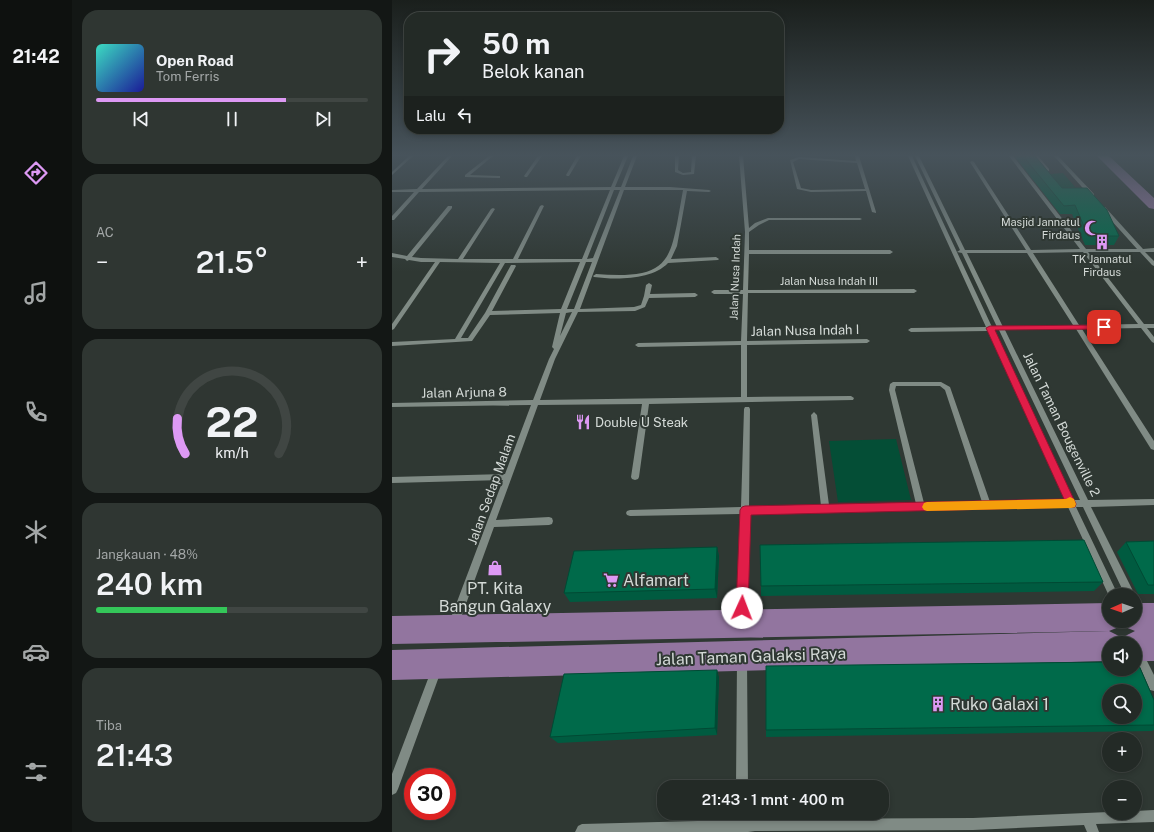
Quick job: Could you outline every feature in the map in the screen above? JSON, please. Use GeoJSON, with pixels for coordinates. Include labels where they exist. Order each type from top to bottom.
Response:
{"type":"FeatureCollection","features":[{"type":"Feature","properties":{"kind":"main road"},"geometry":{"type":"LineString","coordinates":[[1144,195],[1154,204]]}},
{"type":"Feature","properties":{"kind":"main road"},"geometry":{"type":"LineString","coordinates":[[392,630],[1102,617]]}},
{"type":"Feature","properties":{"kind":"main road"},"geometry":{"type":"LineString","coordinates":[[933,620],[940,651]]}},
{"type":"Feature","properties":{"kind":"main road"},"geometry":{"type":"LineString","coordinates":[[588,660],[595,626]]}},
{"type":"Feature","properties":{"kind":"main road","name":"Jalan Taman Galaksi Raya"},"geometry":{"type":"LineString","coordinates":[[392,665],[1102,646]]}},
{"type":"Feature","properties":{"kind":"main road"},"geometry":{"type":"LineString","coordinates":[[1142,646],[1154,646]]}},
{"type":"Feature","properties":{"kind":"street"},"geometry":{"type":"LineString","coordinates":[[392,219],[415,195]]}},
{"type":"Feature","properties":{"kind":"street","name":"Jalan Sedap Malam"},"geometry":{"type":"LineString","coordinates":[[552,359],[563,311],[610,195]]}},
{"type":"Feature","properties":{"kind":"street","name":"Jalan Sedap Malam"},"geometry":{"type":"LineString","coordinates":[[452,629],[552,359],[576,311],[619,195]]}},
{"type":"Feature","properties":{"kind":"street"},"geometry":{"type":"LineString","coordinates":[[596,276],[647,274],[656,270],[667,261],[675,246],[684,195]]}},
{"type":"Feature","properties":{"kind":"street","name":"Jalan Nusa Indah"},"geometry":{"type":"LineString","coordinates":[[744,399],[747,252],[745,195]]}},
{"type":"Feature","properties":{"kind":"street"},"geometry":{"type":"LineString","coordinates":[[869,195],[874,212]]}},
{"type":"Feature","properties":{"kind":"street","name":"Jalan Taman Bougenville 2"},"geometry":{"type":"LineString","coordinates":[[928,195],[1110,588]]}},
{"type":"Feature","properties":{"kind":"street","name":"Jalan Taman Bougenville 2"},"geometry":{"type":"LineString","coordinates":[[936,195],[1128,588]]}},
{"type":"Feature","properties":{"kind":"street"},"geometry":{"type":"LineString","coordinates":[[993,195],[1154,448]]}},
{"type":"Feature","properties":{"kind":"street"},"geometry":{"type":"LineString","coordinates":[[1041,195],[1154,341]]}},
{"type":"Feature","properties":{"kind":"street"},"geometry":{"type":"LineString","coordinates":[[1091,195],[1094,198]]}},
{"type":"Feature","properties":{"kind":"street"},"geometry":{"type":"LineString","coordinates":[[1099,203],[1154,264]]}},
{"type":"Feature","properties":{"kind":"street"},"geometry":{"type":"LineString","coordinates":[[392,344],[467,341],[472,339],[488,313],[514,264],[542,206]]}},
{"type":"Feature","properties":{"kind":"street"},"geometry":{"type":"LineString","coordinates":[[407,259],[450,207]]}},
{"type":"Feature","properties":{"kind":"street"},"geometry":{"type":"LineString","coordinates":[[459,261],[493,209]]}},
{"type":"Feature","properties":{"kind":"street"},"geometry":{"type":"LineString","coordinates":[[747,232],[757,224],[768,220],[860,219]]}},
{"type":"Feature","properties":{"kind":"street"},"geometry":{"type":"LineString","coordinates":[[955,252],[1154,250]]}},
{"type":"Feature","properties":{"kind":"street"},"geometry":{"type":"LineString","coordinates":[[747,252],[890,252]]}},
{"type":"Feature","properties":{"kind":"street"},"geometry":{"type":"LineString","coordinates":[[392,255],[407,259],[503,261],[514,264],[594,260]]}},
{"type":"Feature","properties":{"kind":"street"},"geometry":{"type":"LineString","coordinates":[[667,261],[716,259]]}},
{"type":"Feature","properties":{"kind":"street"},"geometry":{"type":"LineString","coordinates":[[392,328],[439,260]]}},
{"type":"Feature","properties":{"kind":"street"},"geometry":{"type":"LineString","coordinates":[[457,341],[503,261]]}},
{"type":"Feature","properties":{"kind":"street"},"geometry":{"type":"LineString","coordinates":[[488,313],[639,309],[643,306],[650,285]]}},
{"type":"Feature","properties":{"kind":"street","name":"Jalan Nusa Indah III"},"geometry":{"type":"LineString","coordinates":[[714,292],[914,291]]}},
{"type":"Feature","properties":{"kind":"street"},"geometry":{"type":"LineString","coordinates":[[647,296],[695,295]]}},
{"type":"Feature","properties":{"kind":"street"},"geometry":{"type":"LineString","coordinates":[[911,330],[1154,326]]}},
{"type":"Feature","properties":{"kind":"street","name":"Jalan Nusa Indah I"},"geometry":{"type":"LineString","coordinates":[[638,345],[867,341]]}},
{"type":"Feature","properties":{"kind":"street"},"geometry":{"type":"LineString","coordinates":[[921,507],[892,390],[893,384],[941,384],[948,389],[987,505]]}},
{"type":"Feature","properties":{"kind":"street","name":"Jalan Arjuna 8"},"geometry":{"type":"LineString","coordinates":[[392,405],[851,398]]}},
{"type":"Feature","properties":{"kind":"street"},"geometry":{"type":"LineString","coordinates":[[635,477],[646,401]]}},
{"type":"Feature","properties":{"kind":"street"},"geometry":{"type":"LineString","coordinates":[[742,624],[747,409]]}},
{"type":"Feature","properties":{"kind":"street"},"geometry":{"type":"LineString","coordinates":[[814,415],[825,509]]}},
{"type":"Feature","properties":{"kind":"street"},"geometry":{"type":"LineString","coordinates":[[392,480],[508,477]]}},
{"type":"Feature","properties":{"kind":"street"},"geometry":{"type":"LineString","coordinates":[[630,513],[1154,502]]}},
{"type":"Feature","properties":{"kind":"street"},"geometry":{"type":"LineString","coordinates":[[491,524],[549,521]]}},
{"type":"Feature","properties":{"kind":"street"},"geometry":{"type":"LineString","coordinates":[[742,656],[742,780]]}},
{"type":"Feature","properties":{"kind":"street"},"geometry":{"type":"LineString","coordinates":[[1142,661],[1154,686]]}},
{"type":"Feature","properties":{"kind":"street"},"geometry":{"type":"LineString","coordinates":[[392,789],[439,664]]}},
{"type":"Feature","properties":{"kind":"street"},"geometry":{"type":"LineString","coordinates":[[582,832],[582,830],[742,829],[755,825],[862,829],[974,828],[1088,819],[1154,816]]}},
{"type":"Feature","properties":{"kind":"street"},"geometry":{"type":"LineString","coordinates":[[1088,819],[1093,832]]}},
{"type":"Feature","properties":{"kind":"green space"},"geometry":{"type":"Polygon","coordinates":[[[896,439],[911,500],[838,502],[829,441],[896,439]]]}},
{"type":"Feature","properties":{"kind":"building"},"geometry":{"type":"Polygon","coordinates":[[[1055,195],[1093,195],[1107,210],[1119,236],[1088,236],[1075,205],[1064,206],[1055,195]]]}},
{"type":"Feature","properties":{"kind":"building"},"geometry":{"type":"Polygon","coordinates":[[[1084,540],[1103,582],[761,586],[760,545],[1084,540]]]}},
{"type":"Feature","properties":{"kind":"building"},"geometry":{"type":"Polygon","coordinates":[[[1154,541],[1154,585],[1148,585],[1126,542],[1154,541]]]}},
{"type":"Feature","properties":{"kind":"building"},"geometry":{"type":"Polygon","coordinates":[[[717,547],[715,589],[564,593],[574,551],[717,547]]]}},
{"type":"Feature","properties":{"kind":"building","name":"Ruko Galaxi 1"},"geometry":{"type":"Polygon","coordinates":[[[1102,662],[1102,676],[1142,676],[1142,672],[1154,700],[1154,725],[766,730],[766,666],[1102,662]]]}},
{"type":"Feature","properties":{"kind":"building"},"geometry":{"type":"Polygon","coordinates":[[[717,670],[715,728],[550,737],[564,674],[717,670]]]}},
{"type":"Feature","properties":{"kind":"slow traffic"},"geometry":{"type":"LineString","coordinates":[[927,507],[1071,504],[1070,502]]}},
{"type":"Feature","properties":{"kind":"place","name":"Masjid Jannatul Firdaus"},"geometry":{"type":"Point","coordinates":[1092,228]}},
{"type":"Feature","properties":{"kind":"place","name":"TK Jannatul Firdaus"},"geometry":{"type":"Point","coordinates":[1102,242]}},
{"type":"Feature","properties":{"kind":"place","name":"Double U Steak"},"geometry":{"type":"Point","coordinates":[583,422]}},
{"type":"Feature","properties":{"kind":"place","name":"PT. Kita Bangun Galaxy"},"geometry":{"type":"Point","coordinates":[495,568]}},
{"type":"Feature","properties":{"kind":"place","name":"Alfamart"},"geometry":{"type":"Point","coordinates":[611,580]}},
{"type":"Feature","properties":{"kind":"place","name":"Ruko Galaxi 1"},"geometry":{"type":"Point","coordinates":[938,704]}},
{"type":"Feature","properties":{"kind":"route"},"geometry":{"type":"LineString","coordinates":[[742,608],[745,510],[1071,504],[990,328],[1104,327]]}}]}
